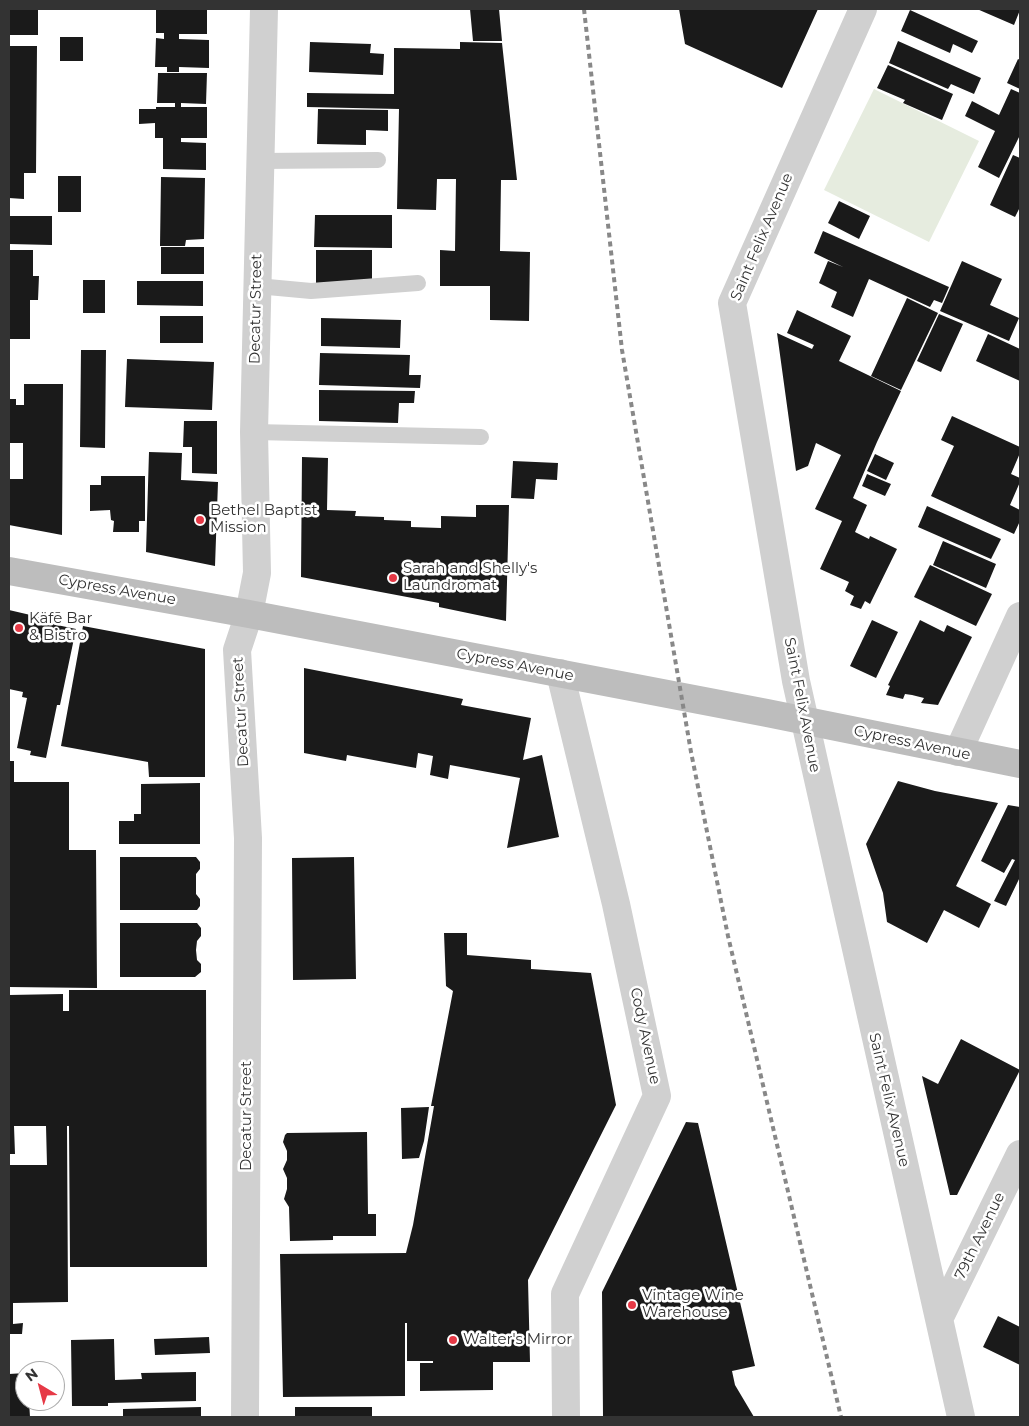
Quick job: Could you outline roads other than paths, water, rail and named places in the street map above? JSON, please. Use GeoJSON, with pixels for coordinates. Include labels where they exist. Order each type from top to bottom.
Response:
{"type":"FeatureCollection","features":[{"type":"Feature","properties":{"kind":"main road","name":"Cypress Avenue"},"geometry":{"type":"LineString","coordinates":[[9,571],[560,673],[1020,764]]}},
{"type":"Feature","properties":{"kind":"street","name":"Decatur Street"},"geometry":{"type":"LineString","coordinates":[[245,1417],[248,838],[238,650],[249,614],[257,573],[254,432],[264,9]]}},
{"type":"Feature","properties":{"kind":"street","name":"Saint Felix Avenue"},"geometry":{"type":"LineString","coordinates":[[863,9],[732,303],[794,672],[962,1417]]}},
{"type":"Feature","properties":{"kind":"street"},"geometry":{"type":"LineString","coordinates":[[958,752],[1020,616]]}},
{"type":"Feature","properties":{"kind":"street","name":"Cody Avenue"},"geometry":{"type":"LineString","coordinates":[[560,673],[616,904],[658,1096],[565,1294],[566,1417]]}},
{"type":"Feature","properties":{"kind":"street","name":"79th Avenue"},"geometry":{"type":"LineString","coordinates":[[939,1319],[1020,1154]]}},
{"type":"Feature","properties":{"kind":"lane"},"geometry":{"type":"LineString","coordinates":[[260,161],[378,160]]}},
{"type":"Feature","properties":{"kind":"lane"},"geometry":{"type":"LineString","coordinates":[[257,286],[311,291],[418,283]]}},
{"type":"Feature","properties":{"kind":"lane"},"geometry":{"type":"LineString","coordinates":[[254,432],[481,437]]}},
{"type":"Feature","properties":{"kind":"railway"},"geometry":{"type":"LineString","coordinates":[[584,9],[622,350],[691,752],[728,936],[841,1417]]}},
{"type":"Feature","properties":{"kind":"place","name":"Bethel Baptist Mission"},"geometry":{"type":"Point","coordinates":[200,520]}},
{"type":"Feature","properties":{"kind":"place","name":"Sarah and Shelly's Laundromat"},"geometry":{"type":"Point","coordinates":[393,578]}},
{"type":"Feature","properties":{"kind":"place","name":"Käfē Bar & Bistro"},"geometry":{"type":"Point","coordinates":[19,628]}},
{"type":"Feature","properties":{"kind":"place","name":"Vintage Wine Warehouse"},"geometry":{"type":"Point","coordinates":[632,1305]}},
{"type":"Feature","properties":{"kind":"place","name":"Walter's Mirror"},"geometry":{"type":"Point","coordinates":[453,1340]}}]}
